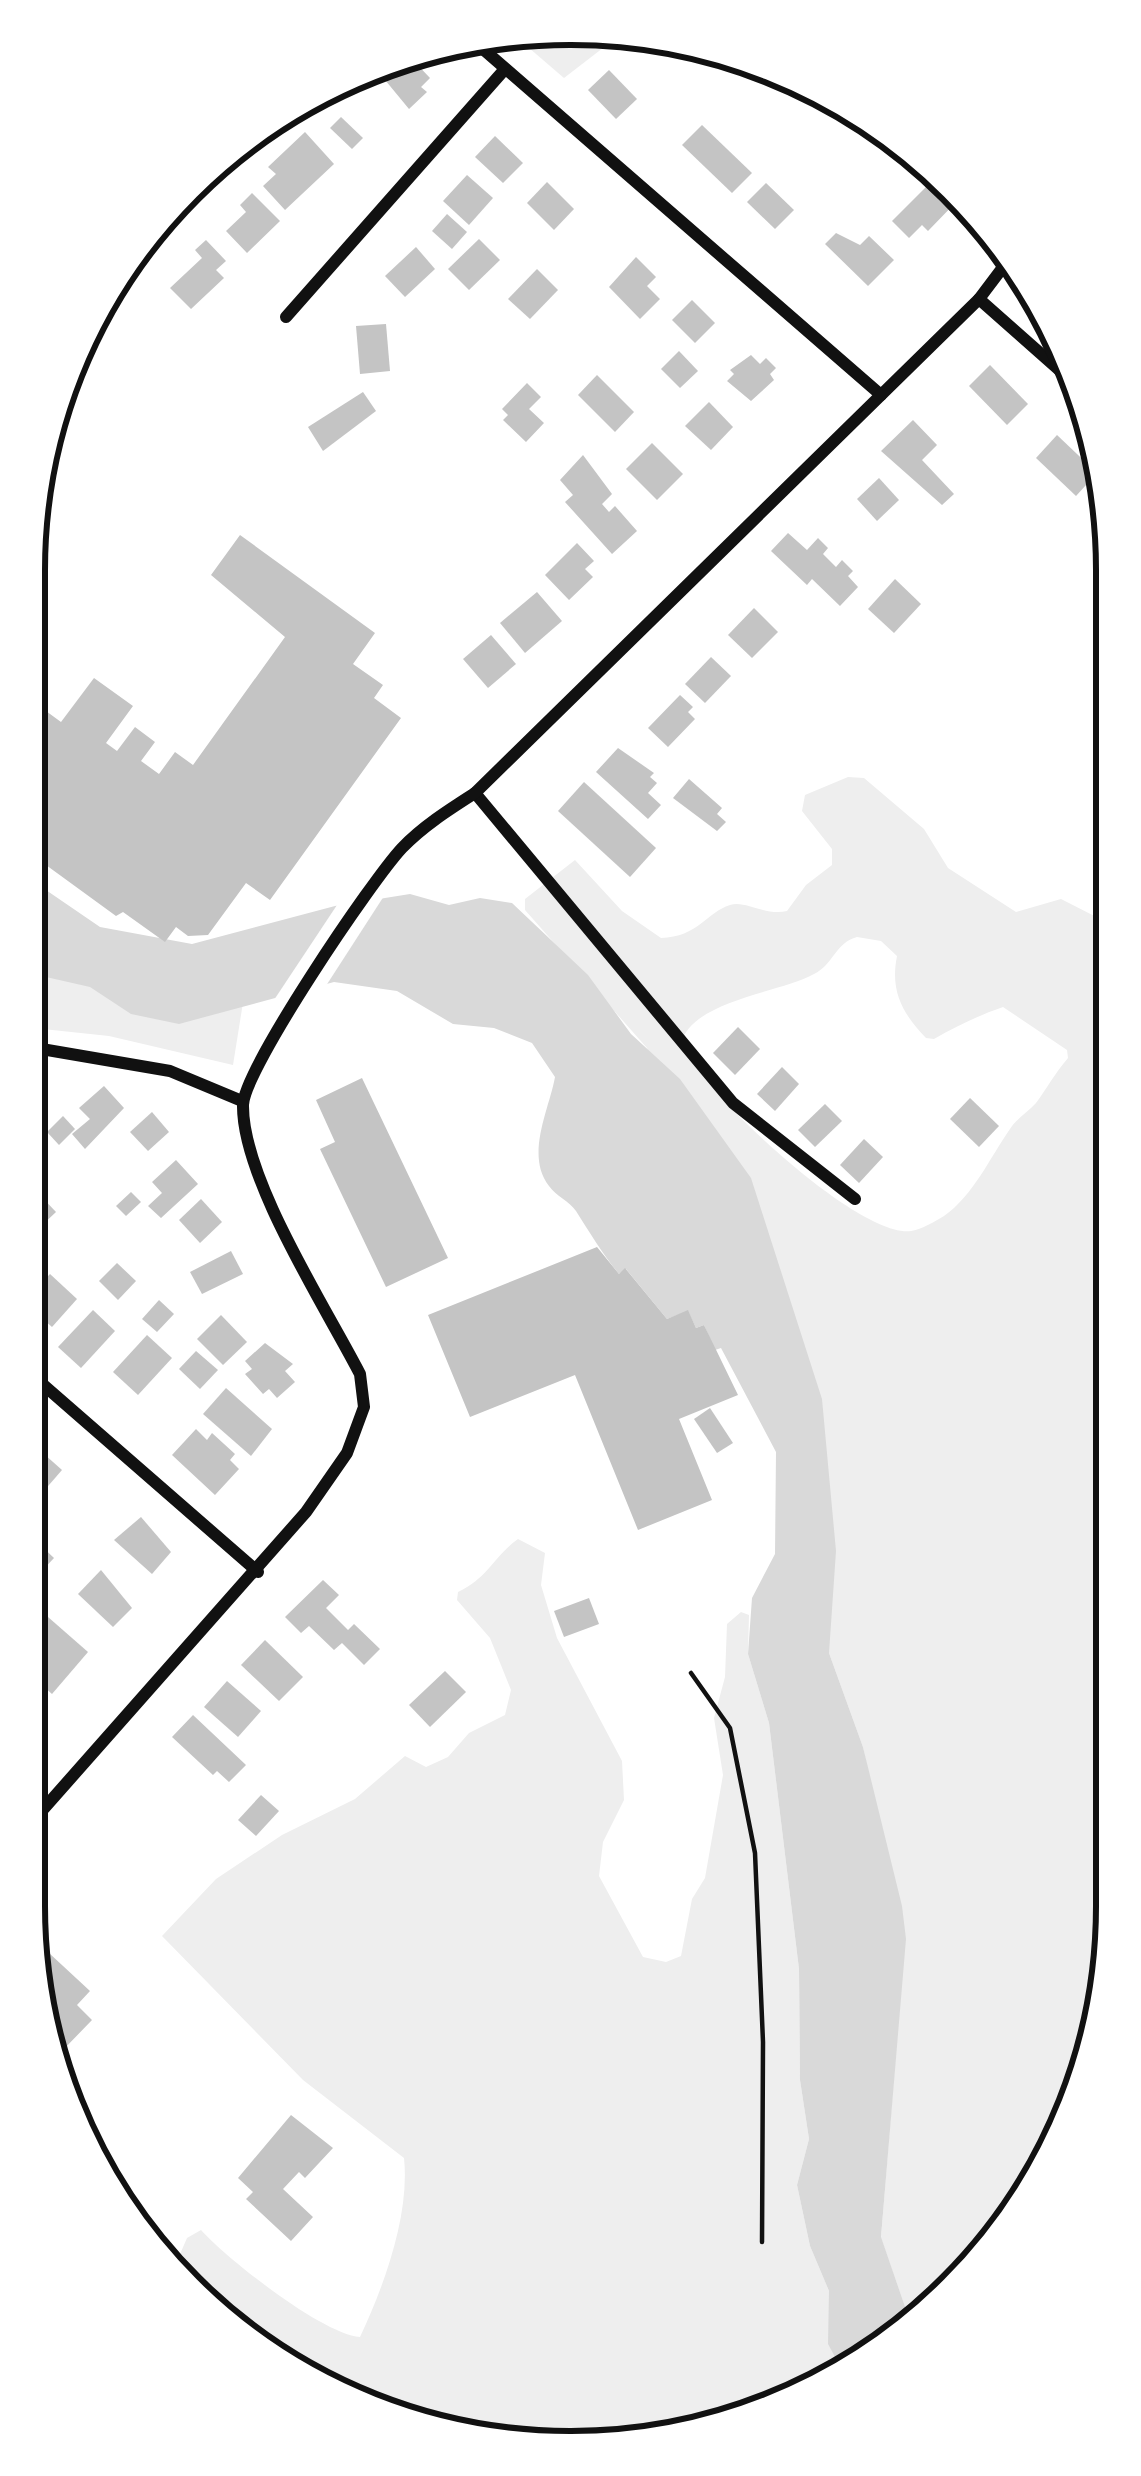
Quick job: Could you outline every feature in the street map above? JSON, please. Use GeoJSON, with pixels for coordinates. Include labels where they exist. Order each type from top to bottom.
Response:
{"type":"FeatureCollection","features":[{"type":"Feature","properties":{"kind":"street"},"geometry":{"type":"LineString","coordinates":[[486,52],[881,395]]}},
{"type":"Feature","properties":{"kind":"street"},"geometry":{"type":"LineString","coordinates":[[286,317],[506,69]]}},
{"type":"Feature","properties":{"kind":"street"},"geometry":{"type":"LineString","coordinates":[[45,1808],[258,1572],[346,1453],[364,1407],[360,1374],[250,1154],[242,1101],[294,1005],[360,900],[404,845],[475,793],[979,298],[1001,270]]}},
{"type":"Feature","properties":{"kind":"street"},"geometry":{"type":"LineString","coordinates":[[979,298],[1054,365]]}},
{"type":"Feature","properties":{"kind":"street"},"geometry":{"type":"LineString","coordinates":[[475,793],[733,1103],[856,1199]]}},
{"type":"Feature","properties":{"kind":"street"},"geometry":{"type":"LineString","coordinates":[[45,1049],[170,1070],[242,1101]]}},
{"type":"Feature","properties":{"kind":"street"},"geometry":{"type":"LineString","coordinates":[[45,1386],[258,1572]]}},
{"type":"Feature","properties":{"kind":"path"},"geometry":{"type":"LineString","coordinates":[[691,1672],[730,1728],[755,1853],[764,2042],[762,2242]]}},
{"type":"Feature","properties":{"kind":"shaded area"},"geometry":{"type":"Polygon","coordinates":[[[605,46],[564,78],[528,47],[605,46]]]}},
{"type":"Feature","properties":{"kind":"shaded area"},"geometry":{"type":"Polygon","coordinates":[[[848,777],[864,778],[924,829],[948,868],[1016,912],[1061,899],[1096,917],[1096,1906],[1092,1974],[1068,2074],[1026,2168],[966,2252],[906,2310],[881,2238],[905,1940],[863,1747],[829,1653],[809,1508],[647,1048],[525,910],[525,899],[575,860],[622,911],[661,938],[693,929],[730,905],[787,911],[806,885],[832,865],[832,849],[802,811],[805,795],[848,777]],[[857,937],[814,974],[702,1017],[681,1043],[718,1093],[783,1157],[855,1211],[887,1227],[911,1231],[944,1216],[964,1198],[1013,1125],[1036,1103],[1068,1058],[1067,1050],[1003,1007],[934,1039],[926,1038],[900,1001],[897,956],[881,941],[857,937]]]}},
{"type":"Feature","properties":{"kind":"shaded area"},"geometry":{"type":"Polygon","coordinates":[[[45,889],[100,927],[192,944],[335,906],[410,894],[449,905],[480,898],[512,903],[588,975],[631,1034],[680,1079],[751,1178],[822,1399],[836,1551],[829,1653],[863,1747],[906,1939],[881,2237],[906,2310],[836,2359],[828,2344],[829,2291],[810,2246],[797,2185],[809,2139],[800,2080],[799,1969],[769,1723],[748,1654],[752,1598],[775,1554],[776,1452],[721,1348],[715,1350],[704,1325],[696,1328],[688,1311],[667,1319],[626,1269],[619,1274],[576,1211],[549,1186],[542,1174],[539,1147],[555,1077],[532,1043],[494,1028],[453,1024],[397,991],[334,982],[179,1024],[131,1014],[90,987],[45,977],[45,889]]]}},
{"type":"Feature","properties":{"kind":"shaded area"},"geometry":{"type":"Polygon","coordinates":[[[45,940],[249,965],[233,1065],[109,1036],[45,1029],[45,940]]]}},
{"type":"Feature","properties":{"kind":"shaded area"},"geometry":{"type":"Polygon","coordinates":[[[518,1539],[545,1553],[541,1585],[557,1638],[622,1761],[624,1800],[603,1842],[599,1876],[643,1957],[666,1962],[681,1956],[692,1899],[705,1878],[723,1775],[714,1718],[725,1677],[727,1624],[741,1612],[749,1615],[748,1654],[769,1723],[799,1969],[800,2080],[809,2139],[797,2185],[810,2246],[829,2291],[829,2344],[837,2359],[739,2403],[639,2427],[570,2431],[502,2427],[434,2413],[369,2391],[279,2342],[224,2301],[179,2256],[187,2238],[201,2230],[231,2259],[300,2309],[360,2337],[399,2226],[404,2158],[303,2080],[162,1936],[216,1879],[282,1835],[355,1799],[405,1756],[426,1767],[448,1757],[469,1733],[505,1715],[511,1690],[490,1638],[457,1600],[458,1592],[518,1539]]]}},
{"type":"Feature","properties":{"kind":"pier"},"geometry":{"type":"Polygon","coordinates":[[[384,896],[322,992],[270,1006],[337,905],[384,896]]]}},
{"type":"Feature","properties":{"kind":"building"},"geometry":{"type":"Polygon","coordinates":[[[420,67],[430,78],[421,87],[427,92],[409,109],[385,79],[420,67]]]}},
{"type":"Feature","properties":{"kind":"building"},"geometry":{"type":"Polygon","coordinates":[[[609,70],[637,99],[616,119],[588,90],[609,70]]]}},
{"type":"Feature","properties":{"kind":"building"},"geometry":{"type":"Polygon","coordinates":[[[341,117],[363,138],[352,149],[330,128],[341,117]]]}},
{"type":"Feature","properties":{"kind":"building"},"geometry":{"type":"Polygon","coordinates":[[[702,125],[752,173],[732,193],[682,145],[702,125]]]}},
{"type":"Feature","properties":{"kind":"building"},"geometry":{"type":"Polygon","coordinates":[[[305,132],[334,164],[285,210],[263,186],[276,174],[268,167],[305,132]]]}},
{"type":"Feature","properties":{"kind":"building"},"geometry":{"type":"Polygon","coordinates":[[[495,136],[523,163],[503,183],[475,157],[495,136]]]}},
{"type":"Feature","properties":{"kind":"building"},"geometry":{"type":"Polygon","coordinates":[[[467,175],[493,198],[469,225],[443,201],[467,175]]]}},
{"type":"Feature","properties":{"kind":"building"},"geometry":{"type":"Polygon","coordinates":[[[547,182],[574,209],[554,230],[527,203],[547,182]]]}},
{"type":"Feature","properties":{"kind":"building"},"geometry":{"type":"Polygon","coordinates":[[[766,183],[794,210],[775,229],[747,202],[766,183]]]}},
{"type":"Feature","properties":{"kind":"building"},"geometry":{"type":"Polygon","coordinates":[[[928,185],[950,208],[928,231],[922,225],[909,238],[892,221],[928,185]]]}},
{"type":"Feature","properties":{"kind":"building"},"geometry":{"type":"Polygon","coordinates":[[[252,193],[280,221],[247,253],[226,231],[246,212],[240,205],[252,193]]]}},
{"type":"Feature","properties":{"kind":"building"},"geometry":{"type":"Polygon","coordinates":[[[447,214],[467,232],[452,249],[432,231],[447,214]]]}},
{"type":"Feature","properties":{"kind":"building"},"geometry":{"type":"Polygon","coordinates":[[[836,233],[860,245],[869,236],[894,260],[868,286],[825,244],[836,233]]]}},
{"type":"Feature","properties":{"kind":"building"},"geometry":{"type":"Polygon","coordinates":[[[479,239],[500,260],[469,290],[448,269],[479,239]]]}},
{"type":"Feature","properties":{"kind":"building"},"geometry":{"type":"Polygon","coordinates":[[[206,240],[226,261],[216,270],[224,278],[191,309],[170,288],[202,258],[195,250],[206,240]]]}},
{"type":"Feature","properties":{"kind":"building"},"geometry":{"type":"Polygon","coordinates":[[[416,247],[435,269],[405,297],[385,276],[416,247]]]}},
{"type":"Feature","properties":{"kind":"building"},"geometry":{"type":"Polygon","coordinates":[[[636,257],[656,277],[647,286],[660,299],[640,319],[609,287],[636,257]]]}},
{"type":"Feature","properties":{"kind":"building"},"geometry":{"type":"Polygon","coordinates":[[[537,269],[558,290],[530,319],[508,299],[537,269]]]}},
{"type":"Feature","properties":{"kind":"building"},"geometry":{"type":"Polygon","coordinates":[[[692,300],[715,323],[695,343],[672,320],[692,300]]]}},
{"type":"Feature","properties":{"kind":"building"},"geometry":{"type":"Polygon","coordinates":[[[386,324],[390,371],[360,374],[356,326],[386,324]]]}},
{"type":"Feature","properties":{"kind":"building"},"geometry":{"type":"Polygon","coordinates":[[[679,351],[698,371],[680,388],[661,369],[679,351]]]}},
{"type":"Feature","properties":{"kind":"building"},"geometry":{"type":"Polygon","coordinates":[[[751,355],[760,364],[766,358],[776,368],[770,374],[774,380],[751,401],[727,381],[734,374],[730,370],[751,355]]]}},
{"type":"Feature","properties":{"kind":"building"},"geometry":{"type":"Polygon","coordinates":[[[990,365],[1028,404],[1007,425],[969,386],[990,365]]]}},
{"type":"Feature","properties":{"kind":"building"},"geometry":{"type":"Polygon","coordinates":[[[597,375],[634,412],[615,432],[578,395],[597,375]]]}},
{"type":"Feature","properties":{"kind":"building"},"geometry":{"type":"Polygon","coordinates":[[[527,383],[541,397],[529,409],[544,423],[526,442],[503,420],[508,415],[502,409],[527,383]]]}},
{"type":"Feature","properties":{"kind":"building"},"geometry":{"type":"Polygon","coordinates":[[[363,392],[376,411],[323,451],[308,427],[363,392]]]}},
{"type":"Feature","properties":{"kind":"building"},"geometry":{"type":"Polygon","coordinates":[[[709,402],[733,427],[711,450],[685,426],[709,402]]]}},
{"type":"Feature","properties":{"kind":"building"},"geometry":{"type":"Polygon","coordinates":[[[913,420],[937,445],[922,460],[954,494],[942,505],[881,451],[913,420]]]}},
{"type":"Feature","properties":{"kind":"building"},"geometry":{"type":"Polygon","coordinates":[[[1057,435],[1084,461],[1089,482],[1076,496],[1036,458],[1057,435]]]}},
{"type":"Feature","properties":{"kind":"building"},"geometry":{"type":"Polygon","coordinates":[[[652,443],[683,474],[657,500],[626,469],[652,443]]]}},
{"type":"Feature","properties":{"kind":"building"},"geometry":{"type":"Polygon","coordinates":[[[583,455],[612,494],[602,504],[609,512],[615,506],[637,531],[612,554],[565,502],[573,495],[560,480],[583,455]]]}},
{"type":"Feature","properties":{"kind":"building"},"geometry":{"type":"Polygon","coordinates":[[[879,478],[899,500],[877,521],[857,499],[879,478]]]}},
{"type":"Feature","properties":{"kind":"building"},"geometry":{"type":"Polygon","coordinates":[[[788,533],[807,550],[818,538],[828,548],[823,554],[836,567],[842,560],[853,571],[848,576],[858,587],[840,606],[812,579],[807,585],[771,551],[788,533]]]}},
{"type":"Feature","properties":{"kind":"building"},"geometry":{"type":"Polygon","coordinates":[[[240,535],[375,633],[353,664],[383,685],[374,698],[401,718],[270,900],[246,883],[208,935],[188,936],[176,927],[165,942],[123,912],[116,916],[45,864],[45,710],[61,722],[94,678],[133,706],[106,743],[117,751],[135,727],[155,742],[141,761],[159,774],[175,752],[193,765],[285,637],[211,575],[240,535]]]}},
{"type":"Feature","properties":{"kind":"building"},"geometry":{"type":"Polygon","coordinates":[[[577,543],[594,561],[585,569],[593,577],[569,600],[545,575],[577,543]]]}},
{"type":"Feature","properties":{"kind":"building"},"geometry":{"type":"Polygon","coordinates":[[[895,579],[921,604],[894,633],[868,609],[895,579]]]}},
{"type":"Feature","properties":{"kind":"building"},"geometry":{"type":"Polygon","coordinates":[[[537,592],[562,621],[525,653],[500,623],[537,592]]]}},
{"type":"Feature","properties":{"kind":"building"},"geometry":{"type":"Polygon","coordinates":[[[754,608],[778,632],[752,658],[728,635],[754,608]]]}},
{"type":"Feature","properties":{"kind":"building"},"geometry":{"type":"Polygon","coordinates":[[[491,635],[516,664],[488,688],[463,659],[491,635]]]}},
{"type":"Feature","properties":{"kind":"building"},"geometry":{"type":"Polygon","coordinates":[[[711,657],[731,676],[705,703],[685,684],[711,657]]]}},
{"type":"Feature","properties":{"kind":"building"},"geometry":{"type":"Polygon","coordinates":[[[680,695],[693,707],[688,712],[695,719],[668,747],[648,728],[680,695]]]}},
{"type":"Feature","properties":{"kind":"building"},"geometry":{"type":"Polygon","coordinates":[[[618,748],[654,773],[650,777],[657,783],[648,793],[661,805],[648,819],[596,772],[618,748]]]}},
{"type":"Feature","properties":{"kind":"building"},"geometry":{"type":"Polygon","coordinates":[[[689,779],[722,808],[717,814],[726,822],[717,831],[673,798],[689,779]]]}},
{"type":"Feature","properties":{"kind":"building"},"geometry":{"type":"Polygon","coordinates":[[[584,782],[656,848],[630,877],[558,811],[584,782]]]}},
{"type":"Feature","properties":{"kind":"building"},"geometry":{"type":"Polygon","coordinates":[[[738,1027],[760,1049],[735,1075],[713,1053],[738,1027]]]}},
{"type":"Feature","properties":{"kind":"building"},"geometry":{"type":"Polygon","coordinates":[[[782,1067],[799,1084],[775,1111],[757,1094],[782,1067]]]}},
{"type":"Feature","properties":{"kind":"building"},"geometry":{"type":"Polygon","coordinates":[[[362,1078],[448,1258],[386,1287],[320,1149],[335,1142],[316,1100],[362,1078]]]}},
{"type":"Feature","properties":{"kind":"building"},"geometry":{"type":"Polygon","coordinates":[[[104,1086],[124,1108],[85,1149],[72,1134],[90,1119],[79,1108],[104,1086]]]}},
{"type":"Feature","properties":{"kind":"building"},"geometry":{"type":"Polygon","coordinates":[[[970,1098],[999,1126],[979,1147],[950,1119],[970,1098]]]}},
{"type":"Feature","properties":{"kind":"building"},"geometry":{"type":"Polygon","coordinates":[[[825,1104],[842,1121],[815,1147],[798,1130],[825,1104]]]}},
{"type":"Feature","properties":{"kind":"building"},"geometry":{"type":"Polygon","coordinates":[[[152,1112],[169,1132],[148,1151],[130,1132],[152,1112]]]}},
{"type":"Feature","properties":{"kind":"building"},"geometry":{"type":"Polygon","coordinates":[[[63,1116],[75,1129],[59,1145],[47,1132],[63,1116]]]}},
{"type":"Feature","properties":{"kind":"building"},"geometry":{"type":"Polygon","coordinates":[[[864,1139],[883,1157],[859,1183],[840,1165],[864,1139]]]}},
{"type":"Feature","properties":{"kind":"building"},"geometry":{"type":"Polygon","coordinates":[[[176,1160],[198,1184],[161,1218],[148,1206],[162,1193],[152,1182],[176,1160]]]}},
{"type":"Feature","properties":{"kind":"building"},"geometry":{"type":"Polygon","coordinates":[[[131,1192],[141,1202],[126,1216],[116,1206],[131,1192]]]}},
{"type":"Feature","properties":{"kind":"building"},"geometry":{"type":"Polygon","coordinates":[[[201,1199],[222,1222],[200,1243],[179,1220],[201,1199]]]}},
{"type":"Feature","properties":{"kind":"building"},"geometry":{"type":"Polygon","coordinates":[[[45,1200],[56,1212],[45,1222],[45,1200]]]}},
{"type":"Feature","properties":{"kind":"building"},"geometry":{"type":"Polygon","coordinates":[[[597,1247],[619,1274],[625,1268],[667,1319],[688,1310],[696,1328],[704,1325],[738,1395],[679,1419],[712,1500],[638,1530],[575,1375],[470,1417],[428,1315],[597,1247]]]}},
{"type":"Feature","properties":{"kind":"building"},"geometry":{"type":"Polygon","coordinates":[[[231,1251],[243,1274],[202,1294],[190,1272],[231,1251]]]}},
{"type":"Feature","properties":{"kind":"building"},"geometry":{"type":"Polygon","coordinates":[[[117,1263],[136,1281],[118,1300],[99,1281],[117,1263]]]}},
{"type":"Feature","properties":{"kind":"building"},"geometry":{"type":"Polygon","coordinates":[[[50,1274],[77,1299],[52,1327],[45,1321],[45,1279],[50,1274]]]}},
{"type":"Feature","properties":{"kind":"building"},"geometry":{"type":"Polygon","coordinates":[[[159,1300],[174,1314],[157,1332],[142,1319],[159,1300]]]}},
{"type":"Feature","properties":{"kind":"building"},"geometry":{"type":"Polygon","coordinates":[[[93,1310],[115,1331],[81,1368],[58,1347],[93,1310]]]}},
{"type":"Feature","properties":{"kind":"building"},"geometry":{"type":"Polygon","coordinates":[[[221,1315],[247,1342],[223,1365],[197,1339],[221,1315]]]}},
{"type":"Feature","properties":{"kind":"building"},"geometry":{"type":"Polygon","coordinates":[[[147,1335],[172,1358],[138,1395],[113,1372],[147,1335]]]}},
{"type":"Feature","properties":{"kind":"building"},"geometry":{"type":"Polygon","coordinates":[[[265,1343],[293,1364],[285,1371],[295,1382],[277,1398],[269,1389],[263,1394],[245,1374],[252,1369],[245,1361],[265,1343]]]}},
{"type":"Feature","properties":{"kind":"building"},"geometry":{"type":"Polygon","coordinates":[[[196,1351],[218,1370],[200,1389],[179,1369],[196,1351]]]}},
{"type":"Feature","properties":{"kind":"building"},"geometry":{"type":"Polygon","coordinates":[[[226,1388],[272,1429],[251,1456],[203,1414],[226,1388]]]}},
{"type":"Feature","properties":{"kind":"building"},"geometry":{"type":"Polygon","coordinates":[[[710,1408],[733,1443],[717,1453],[694,1419],[710,1408]]]}},
{"type":"Feature","properties":{"kind":"building"},"geometry":{"type":"Polygon","coordinates":[[[196,1429],[207,1440],[212,1433],[235,1454],[230,1460],[239,1469],[215,1495],[172,1455],[196,1429]]]}},
{"type":"Feature","properties":{"kind":"building"},"geometry":{"type":"Polygon","coordinates":[[[45,1455],[62,1470],[45,1490],[45,1455]]]}},
{"type":"Feature","properties":{"kind":"building"},"geometry":{"type":"Polygon","coordinates":[[[141,1517],[171,1552],[152,1574],[114,1540],[141,1517]]]}},
{"type":"Feature","properties":{"kind":"building"},"geometry":{"type":"Polygon","coordinates":[[[101,1570],[132,1608],[113,1627],[78,1594],[101,1570]]]}},
{"type":"Feature","properties":{"kind":"building"},"geometry":{"type":"Polygon","coordinates":[[[323,1580],[339,1595],[326,1608],[348,1630],[354,1624],[380,1649],[364,1665],[342,1643],[334,1650],[309,1626],[301,1633],[285,1617],[323,1580]]]}},
{"type":"Feature","properties":{"kind":"building"},"geometry":{"type":"Polygon","coordinates":[[[589,1598],[599,1624],[564,1637],[554,1611],[589,1598]]]}},
{"type":"Feature","properties":{"kind":"building"},"geometry":{"type":"Polygon","coordinates":[[[45,1614],[88,1652],[52,1694],[45,1688],[45,1614]]]}},
{"type":"Feature","properties":{"kind":"building"},"geometry":{"type":"Polygon","coordinates":[[[265,1640],[303,1677],[279,1701],[241,1665],[265,1640]]]}},
{"type":"Feature","properties":{"kind":"building"},"geometry":{"type":"Polygon","coordinates":[[[445,1671],[466,1692],[430,1727],[409,1705],[445,1671]]]}},
{"type":"Feature","properties":{"kind":"building"},"geometry":{"type":"Polygon","coordinates":[[[227,1681],[261,1711],[238,1737],[204,1707],[227,1681]]]}},
{"type":"Feature","properties":{"kind":"building"},"geometry":{"type":"Polygon","coordinates":[[[193,1715],[246,1765],[229,1782],[217,1771],[213,1775],[172,1737],[193,1715]]]}},
{"type":"Feature","properties":{"kind":"building"},"geometry":{"type":"Polygon","coordinates":[[[261,1795],[279,1811],[256,1836],[238,1820],[261,1795]]]}},
{"type":"Feature","properties":{"kind":"building"},"geometry":{"type":"Polygon","coordinates":[[[47,1955],[90,1991],[77,2005],[92,2020],[65,2048],[55,2008],[47,1955]]]}},
{"type":"Feature","properties":{"kind":"building"},"geometry":{"type":"Polygon","coordinates":[[[291,2115],[333,2148],[305,2178],[299,2172],[283,2189],[313,2217],[291,2241],[246,2199],[253,2192],[238,2178],[291,2115]]]}}]}
